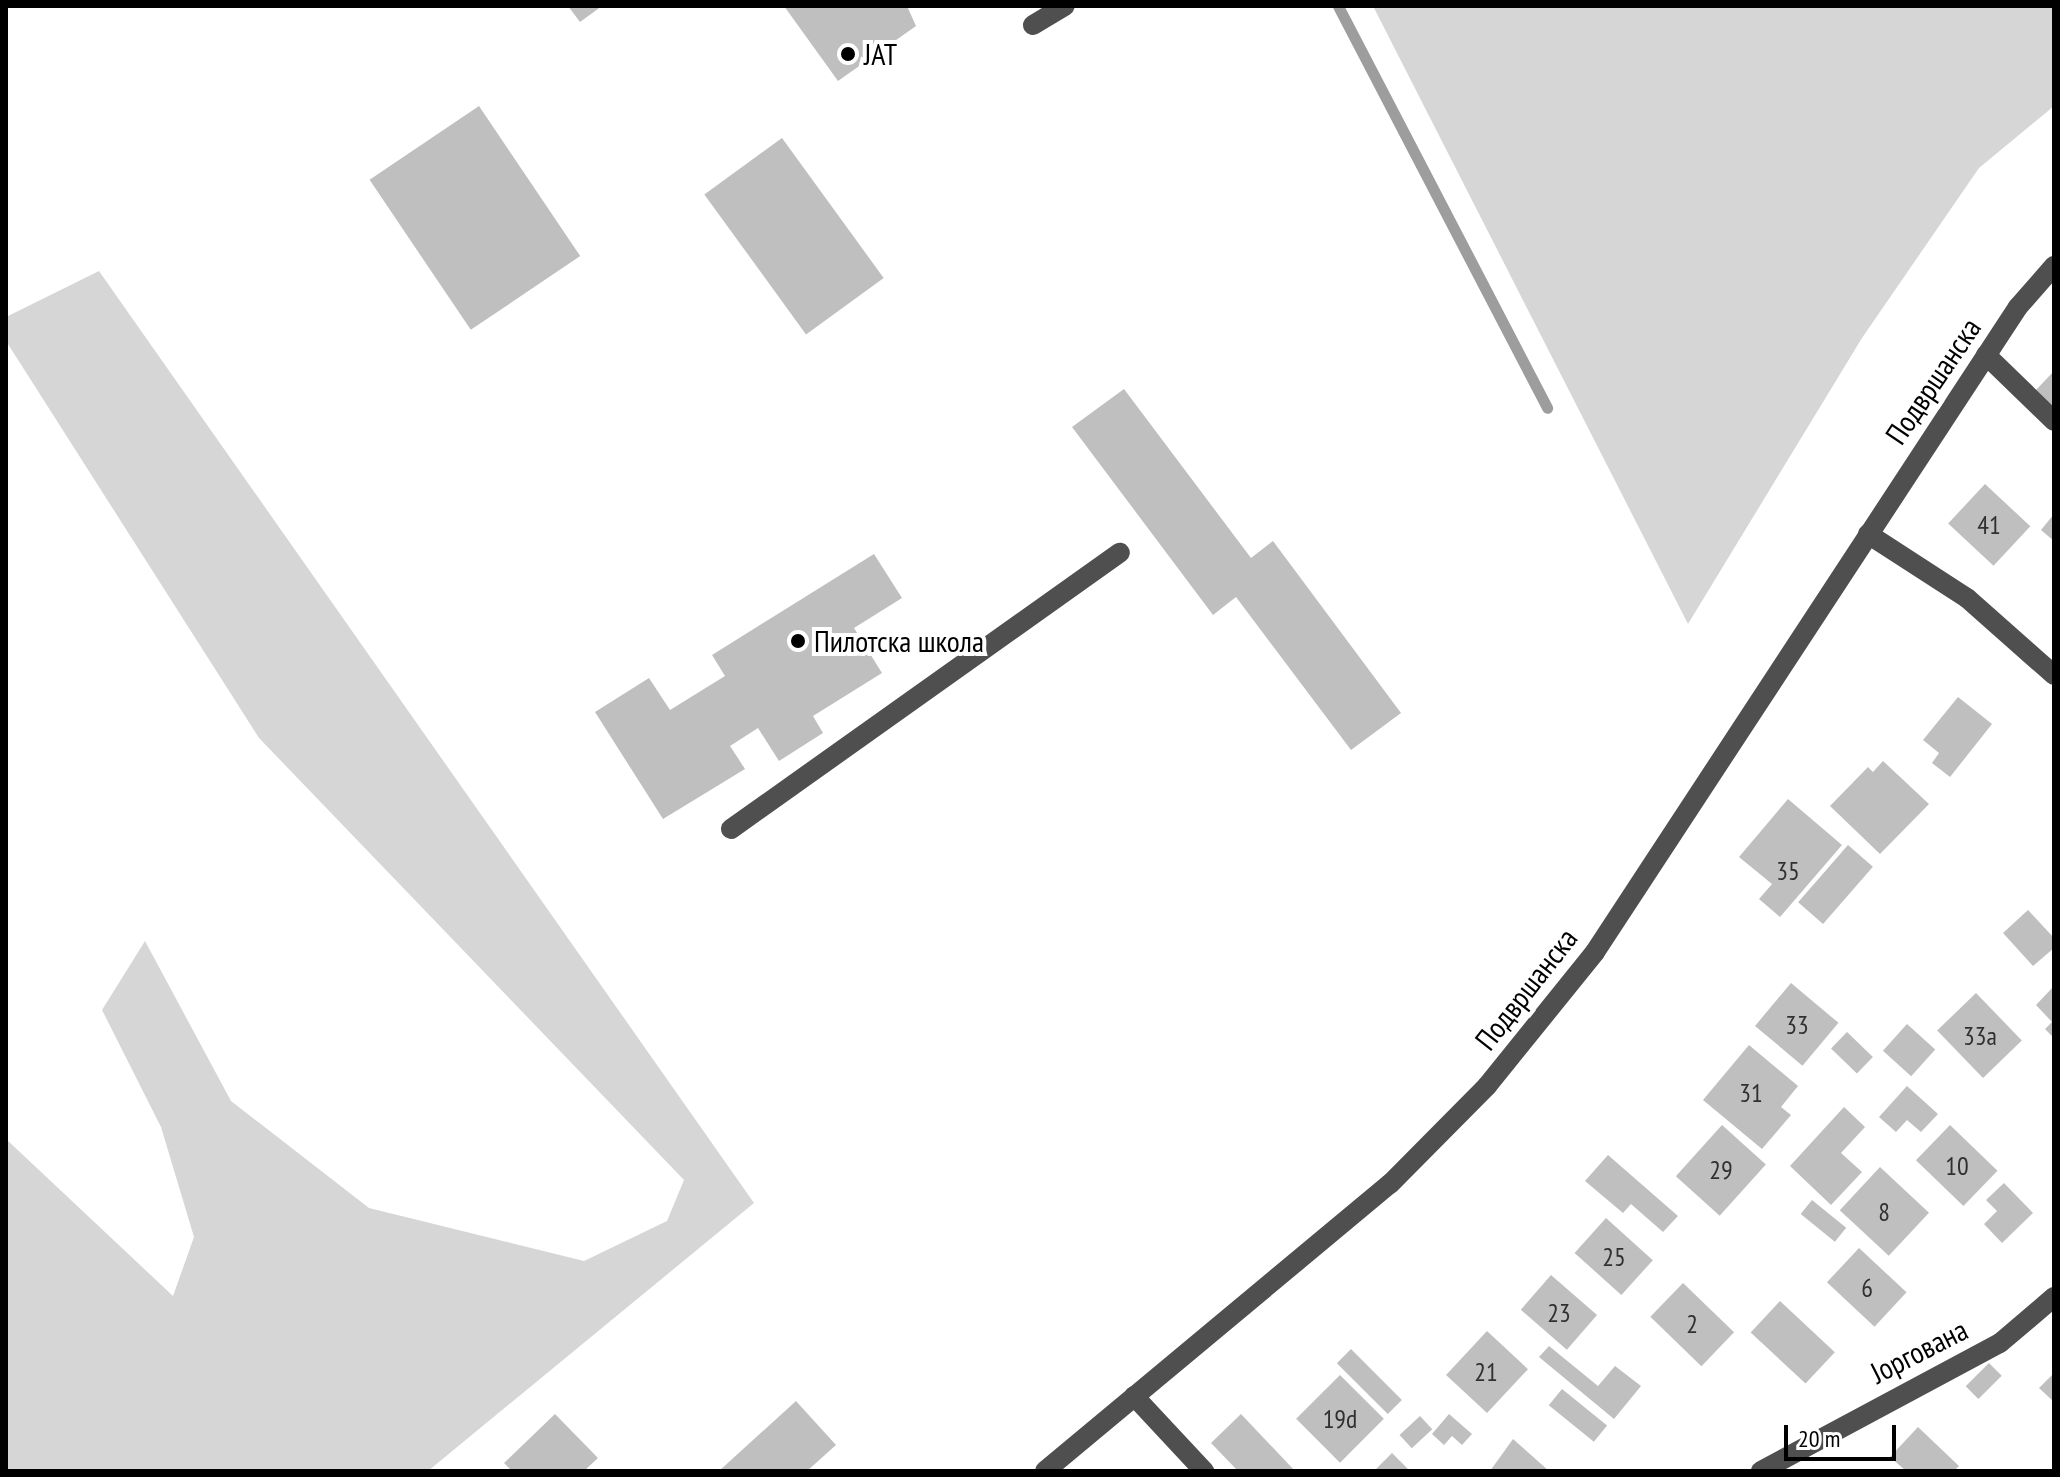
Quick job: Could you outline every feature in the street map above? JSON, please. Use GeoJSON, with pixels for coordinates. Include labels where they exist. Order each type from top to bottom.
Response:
{"type":"FeatureCollection","features":[{"type":"Feature","properties":{"kind":"street"},"geometry":{"type":"LineString","coordinates":[[1033,25],[1065,6]]}},
{"type":"Feature","properties":{"kind":"street","name":"Подвршанска"},"geometry":{"type":"LineString","coordinates":[[1045,1471],[1390,1184],[1487,1086],[1595,952],[1986,355],[2054,266]]}},
{"type":"Feature","properties":{"kind":"street"},"geometry":{"type":"LineString","coordinates":[[1986,355],[2054,421]]}},
{"type":"Feature","properties":{"kind":"street"},"geometry":{"type":"LineString","coordinates":[[1868,534],[1967,598],[2054,675]]}},
{"type":"Feature","properties":{"kind":"street"},"geometry":{"type":"LineString","coordinates":[[731,829],[1120,553]]}},
{"type":"Feature","properties":{"kind":"street","name":"Јоргована"},"geometry":{"type":"LineString","coordinates":[[1761,1471],[2000,1343],[2054,1297]]}},
{"type":"Feature","properties":{"kind":"street"},"geometry":{"type":"LineString","coordinates":[[1134,1396],[1204,1471]]}},
{"type":"Feature","properties":{"kind":"shaded area"},"geometry":{"type":"Polygon","coordinates":[[[1373,6],[2054,6],[2054,106],[1979,168],[1862,338],[1688,624],[1373,6]]]}},
{"type":"Feature","properties":{"kind":"shaded area"},"geometry":{"type":"Polygon","coordinates":[[[99,271],[754,1203],[428,1471],[6,1471],[6,1139],[173,1296],[194,1237],[161,1127],[102,1010],[145,941],[231,1101],[369,1208],[584,1261],[667,1221],[684,1180],[259,738],[6,341],[6,317],[99,271]]]}},
{"type":"Feature","properties":{"kind":"building"},"geometry":{"type":"Polygon","coordinates":[[[568,6],[602,6],[580,22],[568,6]]]}},
{"type":"Feature","properties":{"kind":"building","name":"ЈАТ"},"geometry":{"type":"Polygon","coordinates":[[[784,6],[907,6],[916,26],[838,81],[784,6]]]}},
{"type":"Feature","properties":{"kind":"building"},"geometry":{"type":"Polygon","coordinates":[[[479,106],[580,256],[471,330],[370,180],[479,106]]]}},
{"type":"Feature","properties":{"kind":"building"},"geometry":{"type":"Polygon","coordinates":[[[782,138],[884,278],[806,334],[704,194],[782,138]]]}},
{"type":"Feature","properties":{"kind":"building"},"geometry":{"type":"Polygon","coordinates":[[[2054,371],[2054,407],[2036,390],[2054,371]]]}},
{"type":"Feature","properties":{"kind":"building"},"geometry":{"type":"Polygon","coordinates":[[[1124,389],[1251,558],[1273,541],[1401,713],[1351,750],[1236,597],[1213,615],[1072,427],[1124,389]]]}},
{"type":"Feature","properties":{"kind":"building"},"geometry":{"type":"Polygon","coordinates":[[[1985,484],[2030,526],[1994,566],[1948,523],[1985,484]]]}},
{"type":"Feature","properties":{"kind":"building"},"geometry":{"type":"Polygon","coordinates":[[[2054,514],[2054,541],[2041,530],[2054,514]]]}},
{"type":"Feature","properties":{"kind":"building"},"geometry":{"type":"Polygon","coordinates":[[[874,554],[902,598],[854,628],[882,673],[813,716],[823,733],[779,761],[758,728],[730,746],[745,769],[663,819],[595,712],[649,678],[670,710],[725,676],[712,655],[874,554]]]}},
{"type":"Feature","properties":{"kind":"building"},"geometry":{"type":"Polygon","coordinates":[[[1958,697],[1992,724],[1950,777],[1932,763],[1939,753],[1923,740],[1958,697]]]}},
{"type":"Feature","properties":{"kind":"building"},"geometry":{"type":"Polygon","coordinates":[[[1883,761],[1929,804],[1880,854],[1830,806],[1868,767],[1873,772],[1883,761]]]}},
{"type":"Feature","properties":{"kind":"building"},"geometry":{"type":"Polygon","coordinates":[[[1788,799],[1842,845],[1780,917],[1759,899],[1772,884],[1739,857],[1788,799]]]}},
{"type":"Feature","properties":{"kind":"building"},"geometry":{"type":"Polygon","coordinates":[[[1848,845],[1873,867],[1823,924],[1798,902],[1848,845]]]}},
{"type":"Feature","properties":{"kind":"building"},"geometry":{"type":"Polygon","coordinates":[[[2028,910],[2054,938],[2054,948],[2033,966],[2003,933],[2028,910]]]}},
{"type":"Feature","properties":{"kind":"building"},"geometry":{"type":"Polygon","coordinates":[[[1791,983],[1838,1023],[1802,1066],[1755,1026],[1791,983]]]}},
{"type":"Feature","properties":{"kind":"building"},"geometry":{"type":"Polygon","coordinates":[[[2054,986],[2054,1038],[2045,1029],[2052,1022],[2036,1005],[2054,986]]]}},
{"type":"Feature","properties":{"kind":"building"},"geometry":{"type":"Polygon","coordinates":[[[1976,993],[2022,1040],[1983,1078],[1937,1031],[1976,993]]]}},
{"type":"Feature","properties":{"kind":"building"},"geometry":{"type":"Polygon","coordinates":[[[1907,1024],[1935,1049],[1911,1076],[1883,1051],[1907,1024]]]}},
{"type":"Feature","properties":{"kind":"building"},"geometry":{"type":"Polygon","coordinates":[[[1847,1032],[1873,1057],[1857,1074],[1831,1049],[1847,1032]]]}},
{"type":"Feature","properties":{"kind":"building"},"geometry":{"type":"Polygon","coordinates":[[[1749,1045],[1798,1086],[1781,1107],[1791,1115],[1762,1149],[1703,1100],[1749,1045]]]}},
{"type":"Feature","properties":{"kind":"building"},"geometry":{"type":"Polygon","coordinates":[[[1907,1086],[1938,1114],[1921,1132],[1907,1120],[1896,1132],[1879,1117],[1907,1086]]]}},
{"type":"Feature","properties":{"kind":"building"},"geometry":{"type":"Polygon","coordinates":[[[1844,1107],[1865,1127],[1841,1153],[1862,1172],[1831,1205],[1790,1166],[1844,1107]]]}},
{"type":"Feature","properties":{"kind":"building"},"geometry":{"type":"Polygon","coordinates":[[[1722,1125],[1766,1164],[1720,1216],[1676,1176],[1722,1125]]]}},
{"type":"Feature","properties":{"kind":"building"},"geometry":{"type":"Polygon","coordinates":[[[1950,1125],[1997,1171],[1963,1206],[1916,1160],[1950,1125]]]}},
{"type":"Feature","properties":{"kind":"building"},"geometry":{"type":"Polygon","coordinates":[[[1608,1155],[1678,1216],[1663,1232],[1631,1204],[1623,1213],[1585,1181],[1608,1155]]]}},
{"type":"Feature","properties":{"kind":"building"},"geometry":{"type":"Polygon","coordinates":[[[1880,1167],[1929,1213],[1889,1256],[1840,1210],[1880,1167]]]}},
{"type":"Feature","properties":{"kind":"building"},"geometry":{"type":"Polygon","coordinates":[[[2004,1183],[2033,1213],[2002,1243],[1984,1224],[1997,1211],[1986,1200],[2004,1183]]]}},
{"type":"Feature","properties":{"kind":"building"},"geometry":{"type":"Polygon","coordinates":[[[1812,1200],[1846,1228],[1835,1242],[1801,1214],[1812,1200]]]}},
{"type":"Feature","properties":{"kind":"building"},"geometry":{"type":"Polygon","coordinates":[[[1606,1218],[1653,1260],[1621,1295],[1575,1253],[1606,1218]]]}},
{"type":"Feature","properties":{"kind":"building"},"geometry":{"type":"Polygon","coordinates":[[[1859,1248],[1907,1292],[1874,1327],[1827,1282],[1859,1248]]]}},
{"type":"Feature","properties":{"kind":"building"},"geometry":{"type":"Polygon","coordinates":[[[1551,1275],[1597,1315],[1567,1350],[1521,1310],[1551,1275]]]}},
{"type":"Feature","properties":{"kind":"building"},"geometry":{"type":"Polygon","coordinates":[[[1683,1283],[1734,1332],[1701,1366],[1650,1317],[1683,1283]]]}},
{"type":"Feature","properties":{"kind":"building"},"geometry":{"type":"Polygon","coordinates":[[[1780,1301],[1835,1352],[1806,1384],[1751,1332],[1780,1301]]]}},
{"type":"Feature","properties":{"kind":"building"},"geometry":{"type":"Polygon","coordinates":[[[1487,1331],[1528,1369],[1487,1413],[1446,1375],[1487,1331]]]}},
{"type":"Feature","properties":{"kind":"building"},"geometry":{"type":"Polygon","coordinates":[[[1549,1346],[1598,1386],[1615,1366],[1641,1386],[1614,1419],[1539,1357],[1549,1346]]]}},
{"type":"Feature","properties":{"kind":"building"},"geometry":{"type":"Polygon","coordinates":[[[1351,1349],[1402,1400],[1388,1414],[1337,1363],[1351,1349]]]}},
{"type":"Feature","properties":{"kind":"building"},"geometry":{"type":"Polygon","coordinates":[[[1989,1363],[2002,1376],[1978,1399],[1966,1386],[1989,1363]]]}},
{"type":"Feature","properties":{"kind":"building"},"geometry":{"type":"Polygon","coordinates":[[[2054,1373],[2054,1402],[2039,1388],[2054,1373]]]}},
{"type":"Feature","properties":{"kind":"building"},"geometry":{"type":"Polygon","coordinates":[[[1340,1375],[1384,1419],[1340,1463],[1296,1419],[1340,1375]]]}},
{"type":"Feature","properties":{"kind":"building"},"geometry":{"type":"Polygon","coordinates":[[[1562,1389],[1607,1426],[1594,1442],[1549,1405],[1562,1389]]]}},
{"type":"Feature","properties":{"kind":"building"},"geometry":{"type":"Polygon","coordinates":[[[796,1401],[836,1445],[807,1471],[719,1471],[796,1401]]]}},
{"type":"Feature","properties":{"kind":"building"},"geometry":{"type":"Polygon","coordinates":[[[555,1414],[598,1458],[584,1471],[512,1471],[504,1463],[555,1414]]]}},
{"type":"Feature","properties":{"kind":"building"},"geometry":{"type":"Polygon","coordinates":[[[1241,1414],[1295,1471],[1238,1471],[1211,1443],[1241,1414]]]}},
{"type":"Feature","properties":{"kind":"building"},"geometry":{"type":"Polygon","coordinates":[[[1449,1414],[1472,1434],[1462,1445],[1452,1436],[1444,1445],[1432,1434],[1449,1414]]]}},
{"type":"Feature","properties":{"kind":"building"},"geometry":{"type":"Polygon","coordinates":[[[1420,1416],[1432,1429],[1412,1448],[1400,1435],[1420,1416]]]}},
{"type":"Feature","properties":{"kind":"building"},"geometry":{"type":"Polygon","coordinates":[[[1918,1427],[1959,1466],[1954,1471],[1906,1471],[1890,1457],[1918,1427]]]}},
{"type":"Feature","properties":{"kind":"building"},"geometry":{"type":"Polygon","coordinates":[[[1513,1439],[1549,1471],[1490,1471],[1513,1439]]]}},
{"type":"Feature","properties":{"kind":"building"},"geometry":{"type":"Polygon","coordinates":[[[1392,1453],[1410,1471],[1374,1471],[1392,1453]]]}},
{"type":"Feature","properties":{"kind":"waterway"},"geometry":{"type":"LineString","coordinates":[[1338,6],[1547,408]]}},
{"type":"Feature","properties":{"kind":"place","name":"ЈАТ"},"geometry":{"type":"Point","coordinates":[848,54]}},
{"type":"Feature","properties":{"kind":"place","name":"Пилотска школа"},"geometry":{"type":"Point","coordinates":[798,641]}}]}
